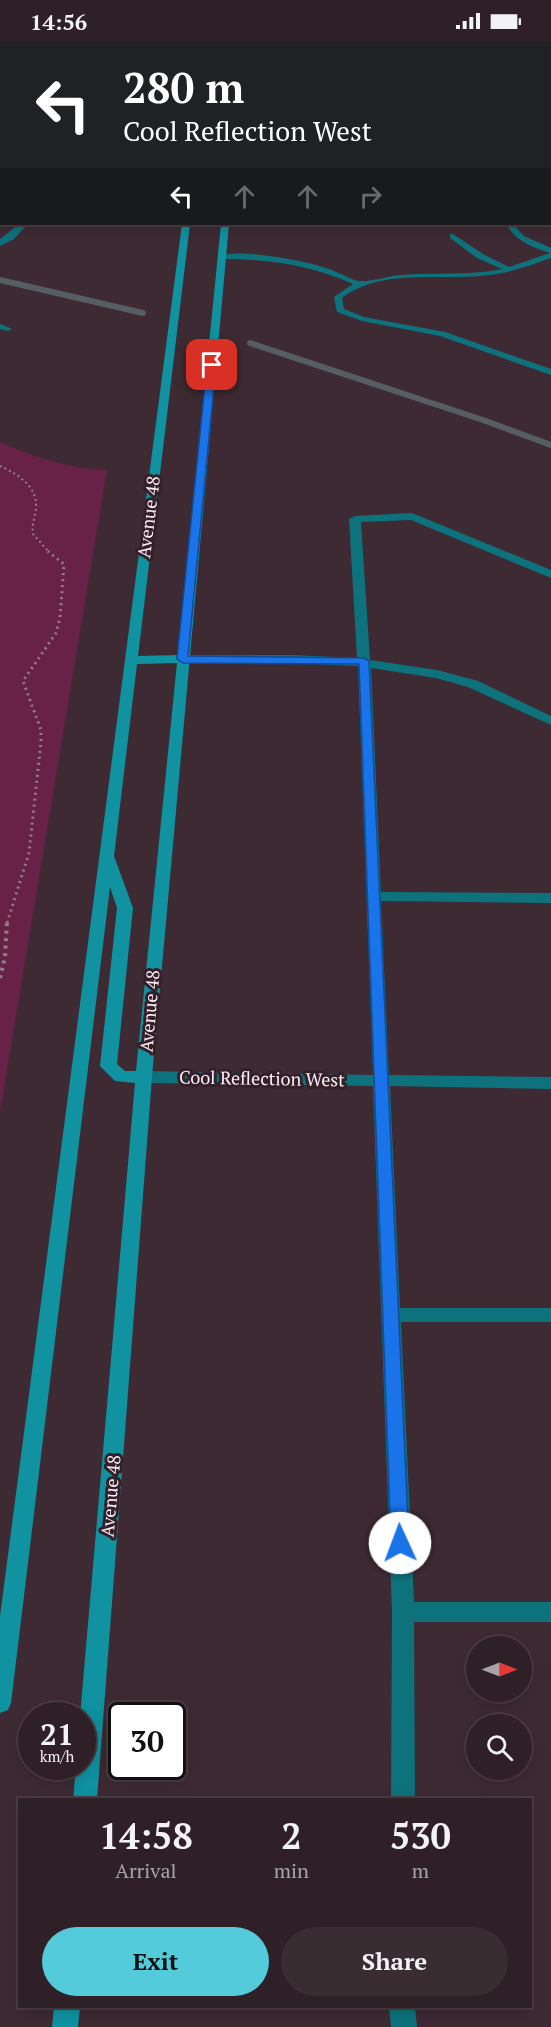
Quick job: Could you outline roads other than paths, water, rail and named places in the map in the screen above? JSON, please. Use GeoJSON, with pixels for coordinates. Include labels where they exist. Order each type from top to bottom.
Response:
{"type":"FeatureCollection","features":[{"type":"Feature","properties":{"kind":"main road","name":"Avenue 48"},"geometry":{"type":"LineString","coordinates":[[0,1703],[186,225]]}},
{"type":"Feature","properties":{"kind":"main road","name":"Avenue 48"},"geometry":{"type":"LineString","coordinates":[[85,1798],[144,1077],[225,225]]}},
{"type":"Feature","properties":{"kind":"main road"},"geometry":{"type":"LineString","coordinates":[[131,660],[183,659]]}},
{"type":"Feature","properties":{"kind":"main road"},"geometry":{"type":"LineString","coordinates":[[106,853],[125,908],[108,1066],[121,1077],[144,1077]]}},
{"type":"Feature","properties":{"kind":"main road"},"geometry":{"type":"LineString","coordinates":[[65,2027],[67,2008]]}},
{"type":"Feature","properties":{"kind":"street"},"geometry":{"type":"LineString","coordinates":[[0,243],[11,237],[23,225]]}},
{"type":"Feature","properties":{"kind":"street"},"geometry":{"type":"LineString","coordinates":[[403,1798],[403,1612],[364,661],[356,519],[412,516],[551,574]]}},
{"type":"Feature","properties":{"kind":"street"},"geometry":{"type":"LineString","coordinates":[[183,659],[364,661],[416,668],[475,685],[551,721]]}},
{"type":"Feature","properties":{"kind":"street"},"geometry":{"type":"LineString","coordinates":[[373,896],[551,898]]}},
{"type":"Feature","properties":{"kind":"street","name":"Cool Reflection West"},"geometry":{"type":"LineString","coordinates":[[144,1077],[551,1083]]}},
{"type":"Feature","properties":{"kind":"street"},"geometry":{"type":"LineString","coordinates":[[390,1315],[551,1315]]}},
{"type":"Feature","properties":{"kind":"street"},"geometry":{"type":"LineString","coordinates":[[403,1612],[551,1612]]}},
{"type":"Feature","properties":{"kind":"street"},"geometry":{"type":"LineString","coordinates":[[402,2008],[404,2027]]}},
{"type":"Feature","properties":{"kind":"lane"},"geometry":{"type":"LineString","coordinates":[[510,225],[532,243],[551,253]]}},
{"type":"Feature","properties":{"kind":"lane"},"geometry":{"type":"LineString","coordinates":[[453,236],[480,256],[508,269]]}},
{"type":"Feature","properties":{"kind":"lane"},"geometry":{"type":"LineString","coordinates":[[549,370],[442,334],[362,319],[340,310],[338,297],[344,290],[357,283],[375,278],[450,277],[508,269],[551,253]]}},
{"type":"Feature","properties":{"kind":"lane"},"geometry":{"type":"LineString","coordinates":[[222,257],[257,256],[291,259],[357,283]]}},
{"type":"Feature","properties":{"kind":"waterway"},"geometry":{"type":"LineString","coordinates":[[0,280],[143,313]]}},
{"type":"Feature","properties":{"kind":"waterway"},"geometry":{"type":"LineString","coordinates":[[250,343],[483,420],[551,445]]}}]}
